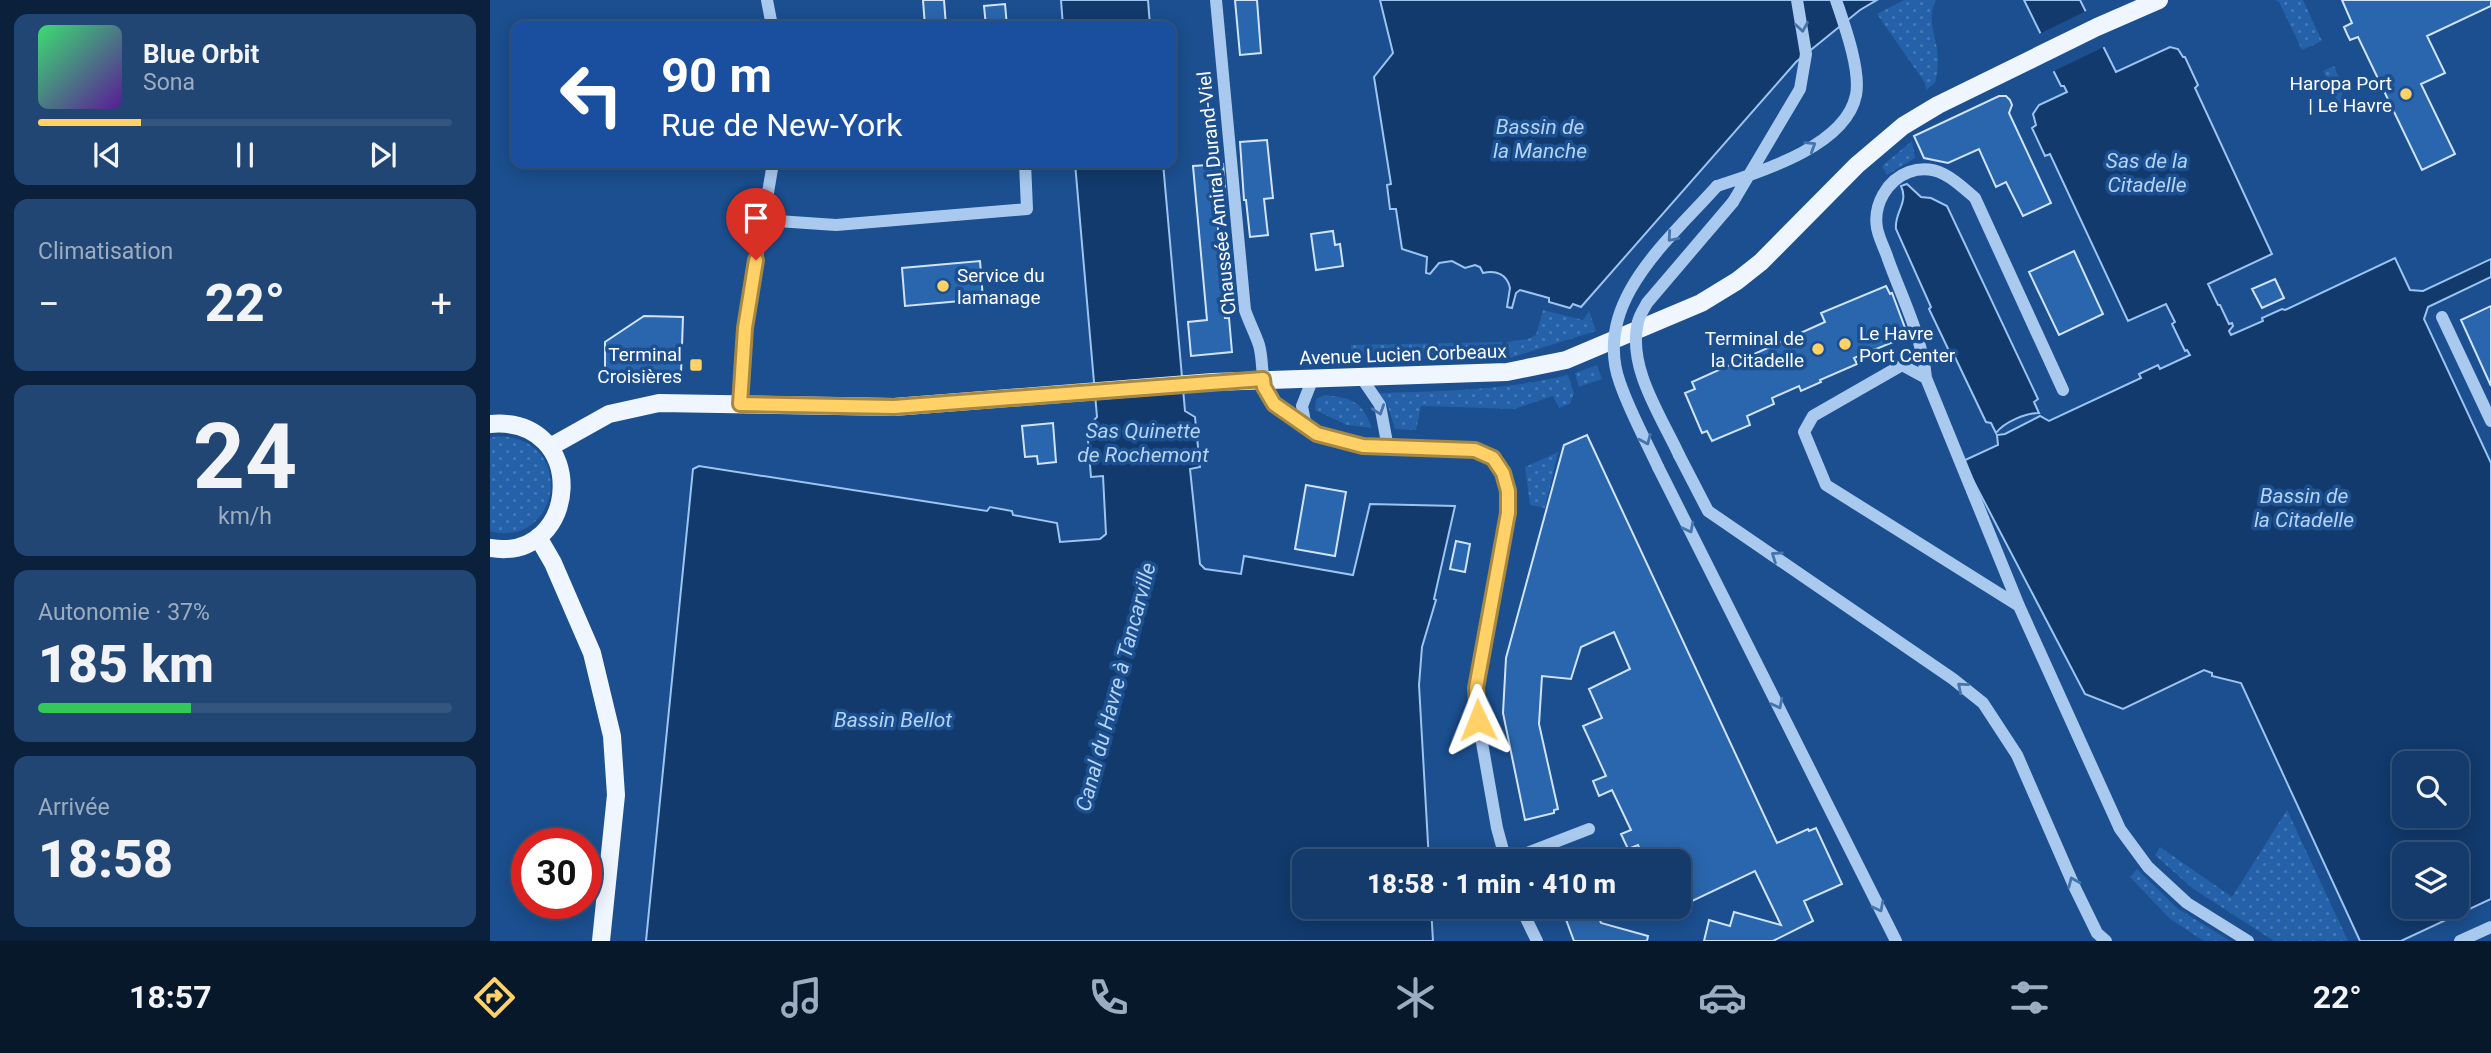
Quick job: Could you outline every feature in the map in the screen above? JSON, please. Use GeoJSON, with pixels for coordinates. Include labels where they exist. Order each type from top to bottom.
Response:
{"type":"FeatureCollection","features":[{"type":"Feature","properties":{"kind":"main road","name":"Avenue Lucien Corbeaux"},"geometry":{"type":"LineString","coordinates":[[550,447],[608,414],[659,403],[894,407],[1263,379],[1507,372],[1566,360],[1700,303],[1761,262],[1857,165],[1903,126],[1938,104],[2096,27],[2159,0]]}},
{"type":"Feature","properties":{"kind":"main road"},"geometry":{"type":"LineString","coordinates":[[490,424],[521,426],[537,435],[550,447],[560,464],[564,484],[561,504],[552,522],[538,537],[512,548],[490,548]]}},
{"type":"Feature","properties":{"kind":"main road"},"geometry":{"type":"LineString","coordinates":[[538,537],[553,563],[592,653],[612,736],[616,795],[601,941]]}},
{"type":"Feature","properties":{"kind":"street"},"geometry":{"type":"LineString","coordinates":[[767,0],[771,21]]}},
{"type":"Feature","properties":{"kind":"street","name":"Chaussée Amiral Durand-Viel"},"geometry":{"type":"LineString","coordinates":[[1216,0],[1245,310],[1259,348],[1263,379]]}},
{"type":"Feature","properties":{"kind":"street"},"geometry":{"type":"LineString","coordinates":[[1797,0],[1806,54],[1800,89],[1733,202],[1647,303],[1638,321],[1636,345],[1643,377],[1708,511],[1954,679],[1983,703],[2017,755],[2075,888],[2097,933],[2106,941]]}},
{"type":"Feature","properties":{"kind":"street"},"geometry":{"type":"LineString","coordinates":[[1836,0],[1854,69],[1856,93],[1850,112],[1832,133],[1803,152],[1717,186],[1638,276],[1621,306],[1614,327],[1614,354],[1619,381],[1658,467],[1896,941]]}},
{"type":"Feature","properties":{"kind":"street"},"geometry":{"type":"LineString","coordinates":[[740,404],[745,328],[772,168]]}},
{"type":"Feature","properties":{"kind":"street"},"geometry":{"type":"LineString","coordinates":[[763,220],[836,225],[1027,209],[1025,168]]}},
{"type":"Feature","properties":{"kind":"street"},"geometry":{"type":"LineString","coordinates":[[2063,390],[1975,198],[1951,177],[1934,170],[1919,169],[1900,175],[1888,187],[1879,203],[1877,227],[1923,353],[1926,378],[2019,606],[2120,829],[2148,867],[2187,903],[2248,941]]}},
{"type":"Feature","properties":{"kind":"street"},"geometry":{"type":"LineString","coordinates":[[2442,317],[2491,421]]}},
{"type":"Feature","properties":{"kind":"street"},"geometry":{"type":"LineString","coordinates":[[1926,378],[1902,365],[1813,416],[1804,432],[1826,485],[2019,606]]}},
{"type":"Feature","properties":{"kind":"street"},"geometry":{"type":"LineString","coordinates":[[1361,377],[1380,405],[1388,448]]}},
{"type":"Feature","properties":{"kind":"street"},"geometry":{"type":"LineString","coordinates":[[1263,379],[1264,387],[1274,404],[1317,434],[1363,446],[1475,450],[1493,458],[1503,473],[1508,491],[1508,513],[1476,688],[1478,720],[1503,849]]}},
{"type":"Feature","properties":{"kind":"street"},"geometry":{"type":"LineString","coordinates":[[1306,427],[1302,406],[1313,379]]}},
{"type":"Feature","properties":{"kind":"street"},"geometry":{"type":"LineString","coordinates":[[1537,849],[1589,829]]}},
{"type":"Feature","properties":{"kind":"street"},"geometry":{"type":"LineString","coordinates":[[1526,919],[1537,941]]}},
{"type":"Feature","properties":{"kind":"street"},"geometry":{"type":"LineString","coordinates":[[2460,941],[2491,927]]}},
{"type":"Feature","properties":{"kind":"shaded area"},"geometry":{"type":"Polygon","coordinates":[[[1904,0],[1936,0],[1932,17],[1938,54],[1937,69],[1935,83],[1926,90],[1925,83],[1877,14],[1904,0]]]}},
{"type":"Feature","properties":{"kind":"shaded area"},"geometry":{"type":"Polygon","coordinates":[[[2275,0],[2303,0],[2322,41],[2302,50],[2279,2],[2275,0]]]}},
{"type":"Feature","properties":{"kind":"shaded area"},"geometry":{"type":"Polygon","coordinates":[[[2334,66],[2343,87],[2340,107],[2323,71],[2334,66]]]}},
{"type":"Feature","properties":{"kind":"shaded area"},"geometry":{"type":"Polygon","coordinates":[[[1912,141],[1915,158],[1887,175],[1882,166],[1912,141]]]}},
{"type":"Feature","properties":{"kind":"shaded area"},"geometry":{"type":"Polygon","coordinates":[[[1543,310],[1583,320],[1589,311],[1596,331],[1510,358],[1507,342],[1536,335],[1543,310]]]}},
{"type":"Feature","properties":{"kind":"shaded area"},"geometry":{"type":"Polygon","coordinates":[[[1502,342],[1503,359],[1424,359],[1351,354],[1351,345],[1502,342]]]}},
{"type":"Feature","properties":{"kind":"shaded area"},"geometry":{"type":"Polygon","coordinates":[[[1597,365],[1602,379],[1579,387],[1575,373],[1597,365]]]}},
{"type":"Feature","properties":{"kind":"shaded area"},"geometry":{"type":"Polygon","coordinates":[[[1568,375],[1574,393],[1570,404],[1559,408],[1553,396],[1514,409],[1421,406],[1416,430],[1395,429],[1387,404],[1379,393],[1498,387],[1568,375]]]}},
{"type":"Feature","properties":{"kind":"shaded area"},"geometry":{"type":"Polygon","coordinates":[[[1325,395],[1349,400],[1360,406],[1372,428],[1347,425],[1315,410],[1316,399],[1325,395]]]}},
{"type":"Feature","properties":{"kind":"shaded area"},"geometry":{"type":"Polygon","coordinates":[[[498,436],[524,441],[541,454],[549,472],[550,491],[544,510],[532,524],[513,532],[490,531],[490,438],[498,436]]]}},
{"type":"Feature","properties":{"kind":"shaded area"},"geometry":{"type":"Polygon","coordinates":[[[1558,452],[1545,508],[1530,505],[1525,467],[1558,452]]]}},
{"type":"Feature","properties":{"kind":"shaded area"},"geometry":{"type":"Polygon","coordinates":[[[2287,810],[2348,941],[2274,941],[2192,888],[2155,855],[2160,847],[2232,897],[2287,810]]]}},
{"type":"Feature","properties":{"kind":"shaded area"},"geometry":{"type":"Polygon","coordinates":[[[2137,869],[2177,908],[2230,941],[2204,941],[2170,919],[2130,877],[2137,869]]]}},
{"type":"Feature","properties":{"kind":"water"},"geometry":{"type":"Polygon","coordinates":[[[1061,0],[1148,0],[1150,21],[1063,21],[1061,0]]]}},
{"type":"Feature","properties":{"kind":"water","name":"Bassin de la Manche"},"geometry":{"type":"Polygon","coordinates":[[[1380,0],[1877,0],[1860,10],[1796,62],[1581,307],[1573,304],[1570,308],[1549,302],[1549,298],[1520,290],[1516,293],[1512,308],[1507,307],[1509,283],[1500,274],[1483,273],[1480,267],[1475,265],[1465,268],[1452,261],[1439,263],[1430,274],[1426,273],[1427,257],[1402,249],[1396,209],[1390,209],[1387,185],[1391,184],[1374,77],[1393,53],[1380,0]]]}},
{"type":"Feature","properties":{"kind":"water","name":"Bassin de la Citadelle"},"geometry":{"type":"Polygon","coordinates":[[[2024,0],[2080,0],[2116,72],[2170,47],[2178,49],[2185,57],[2198,85],[2195,88],[2272,254],[2208,284],[2229,324],[2232,323],[2229,331],[2231,335],[2263,321],[2262,318],[2285,310],[2395,258],[2410,290],[2423,291],[2491,259],[2491,277],[2428,307],[2424,319],[2491,463],[2491,899],[2469,909],[2469,842],[2392,842],[2392,919],[2448,919],[2401,941],[2360,941],[2241,683],[2212,676],[2212,673],[2204,670],[2123,709],[2085,694],[1963,461],[1998,445],[1997,435],[2005,434],[2040,416],[2049,421],[2141,378],[2139,374],[2158,365],[2160,369],[2190,355],[2185,351],[2172,324],[2175,322],[2166,304],[2128,321],[2050,154],[2045,156],[2032,128],[2036,125],[2033,114],[2039,105],[2067,92],[2052,68],[2056,65],[2024,0]]]}},
{"type":"Feature","properties":{"kind":"water","name":"Bassin Bellot"},"geometry":{"type":"Polygon","coordinates":[[[1075,168],[1163,168],[1185,411],[1195,417],[1200,467],[1190,469],[1200,564],[1205,569],[1241,574],[1244,556],[1353,575],[1370,504],[1455,506],[1434,599],[1436,600],[1422,647],[1419,685],[1428,849],[1292,849],[1292,919],[1432,919],[1433,941],[646,941],[693,469],[699,466],[987,511],[990,507],[1012,511],[1013,515],[1057,523],[1060,542],[1100,539],[1106,534],[1103,476],[1091,477],[1087,428],[1097,417],[1075,168]]]}},
{"type":"Feature","properties":{"kind":"water"},"geometry":{"type":"Polygon","coordinates":[[[1907,184],[1921,197],[1931,198],[1947,206],[2038,399],[2034,402],[2039,413],[2016,419],[1996,433],[1991,423],[1986,422],[1954,355],[1951,355],[1896,229],[1903,198],[1901,186],[1907,184]]]}},
{"type":"Feature","properties":{"kind":"pier"},"geometry":{"type":"Polygon","coordinates":[[[2088,10],[2106,46],[2050,73],[2048,67],[2051,64],[2037,35],[2088,10]]]}},
{"type":"Feature","properties":{"kind":"building"},"geometry":{"type":"Polygon","coordinates":[[[923,0],[944,0],[946,21],[925,21],[923,0]]]}},
{"type":"Feature","properties":{"kind":"building"},"geometry":{"type":"Polygon","coordinates":[[[1235,0],[1257,0],[1261,53],[1240,55],[1235,0]]]}},
{"type":"Feature","properties":{"kind":"building","name":"Haropa Port | Le Havre"},"geometry":{"type":"Polygon","coordinates":[[[2342,0],[2491,0],[2491,6],[2427,36],[2445,73],[2421,84],[2455,154],[2422,170],[2358,37],[2350,40],[2347,34],[2344,27],[2352,23],[2342,0]]]}},
{"type":"Feature","properties":{"kind":"building"},"geometry":{"type":"Polygon","coordinates":[[[1005,4],[1007,21],[986,21],[984,6],[1005,4]]]}},
{"type":"Feature","properties":{"kind":"building"},"geometry":{"type":"Polygon","coordinates":[[[1999,96],[2006,96],[2010,100],[2012,105],[2009,113],[2051,203],[2023,216],[2006,182],[1996,187],[1979,149],[1948,163],[1924,158],[1914,136],[1999,96]]]}},
{"type":"Feature","properties":{"kind":"building"},"geometry":{"type":"Polygon","coordinates":[[[1267,140],[1273,198],[1264,199],[1268,235],[1250,237],[1240,142],[1267,140]]]}},
{"type":"Feature","properties":{"kind":"building"},"geometry":{"type":"Polygon","coordinates":[[[1223,164],[1226,202],[1216,203],[1225,318],[1229,318],[1232,352],[1191,356],[1188,322],[1207,320],[1193,166],[1223,164]]]}},
{"type":"Feature","properties":{"kind":"building"},"geometry":{"type":"Polygon","coordinates":[[[1333,231],[1335,245],[1340,244],[1343,266],[1316,270],[1311,234],[1333,231]]]}},
{"type":"Feature","properties":{"kind":"building"},"geometry":{"type":"Polygon","coordinates":[[[2074,251],[2103,314],[2059,335],[2029,272],[2074,251]]]}},
{"type":"Feature","properties":{"kind":"building","name":"Service du lamanage"},"geometry":{"type":"Polygon","coordinates":[[[980,261],[983,299],[905,306],[902,268],[980,261]]]}},
{"type":"Feature","properties":{"kind":"building"},"geometry":{"type":"Polygon","coordinates":[[[2275,279],[2284,298],[2262,308],[2252,289],[2275,279]]]}},
{"type":"Feature","properties":{"kind":"building","name":"Terminal de la Citadelle"},"geometry":{"type":"Polygon","coordinates":[[[1886,286],[1890,294],[1892,293],[1908,336],[1854,358],[1857,364],[1820,380],[1821,382],[1801,391],[1799,386],[1772,398],[1774,404],[1747,416],[1750,425],[1712,441],[1707,431],[1702,433],[1685,393],[1695,389],[1692,382],[1825,322],[1821,313],[1886,286]]]}},
{"type":"Feature","properties":{"kind":"building"},"geometry":{"type":"Polygon","coordinates":[[[2491,306],[2491,386],[2461,320],[2491,306]]]}},
{"type":"Feature","properties":{"kind":"building"},"geometry":{"type":"Polygon","coordinates":[[[644,316],[683,317],[681,374],[605,371],[605,342],[644,316]]]}},
{"type":"Feature","properties":{"kind":"building"},"geometry":{"type":"Polygon","coordinates":[[[1053,423],[1056,462],[1038,464],[1037,456],[1025,457],[1022,426],[1053,423]]]}},
{"type":"Feature","properties":{"kind":"building"},"geometry":{"type":"Polygon","coordinates":[[[1587,435],[1777,843],[1816,828],[1842,884],[1804,901],[1813,921],[1773,941],[1704,941],[1709,920],[1730,926],[1734,912],[1781,925],[1755,871],[1691,902],[1691,849],[1640,849],[1638,845],[1628,849],[1621,834],[1631,830],[1612,790],[1599,796],[1593,781],[1606,776],[1583,726],[1602,718],[1589,689],[1630,669],[1614,632],[1581,647],[1571,679],[1542,676],[1539,724],[1558,809],[1554,810],[1554,813],[1525,820],[1503,713],[1506,658],[1564,445],[1587,435]]]}},
{"type":"Feature","properties":{"kind":"building"},"geometry":{"type":"Polygon","coordinates":[[[1306,485],[1346,492],[1335,556],[1295,549],[1306,485]]]}},
{"type":"Feature","properties":{"kind":"building"},"geometry":{"type":"Polygon","coordinates":[[[1456,541],[1470,544],[1465,572],[1450,569],[1456,541]]]}},
{"type":"Feature","properties":{"kind":"building"},"geometry":{"type":"Polygon","coordinates":[[[1566,919],[1599,919],[1601,923],[1648,936],[1647,941],[1574,941],[1566,919]]]}},
{"type":"Feature","properties":{"kind":"place","name":"Haropa Port | Le Havre"},"geometry":{"type":"Point","coordinates":[2406,94]}},
{"type":"Feature","properties":{"kind":"place","name":"Service du lamanage"},"geometry":{"type":"Point","coordinates":[943,286]}},
{"type":"Feature","properties":{"kind":"place","name":"Le Havre Port Center"},"geometry":{"type":"Point","coordinates":[1845,344]}},
{"type":"Feature","properties":{"kind":"place","name":"Terminal de la Citadelle"},"geometry":{"type":"Point","coordinates":[1818,349]}},
{"type":"Feature","properties":{"kind":"place","name":"Terminal Croisières"},"geometry":{"type":"Point","coordinates":[696,365]}},
{"type":"Feature","properties":{"kind":"route"},"geometry":{"type":"LineString","coordinates":[[756,260],[745,328],[740,404],[894,407],[1263,379],[1264,387],[1274,404],[1317,434],[1363,446],[1475,450],[1493,458],[1503,473],[1508,491],[1508,513],[1476,688],[1478,720]]}},
{"type":"Feature","properties":{"kind":"water label","name":"Sas de la Citadelle"},"geometry":{"type":"Point","coordinates":[2147,173]}},
{"type":"Feature","properties":{"kind":"water label","name":"Sas Quinette de Rochemont"},"geometry":{"type":"Point","coordinates":[1143,443]}},
{"type":"Feature","properties":{"kind":"water label","name":"Canal du Havre à Tancarville"},"geometry":{"type":"Point","coordinates":[1116,687]}}]}
